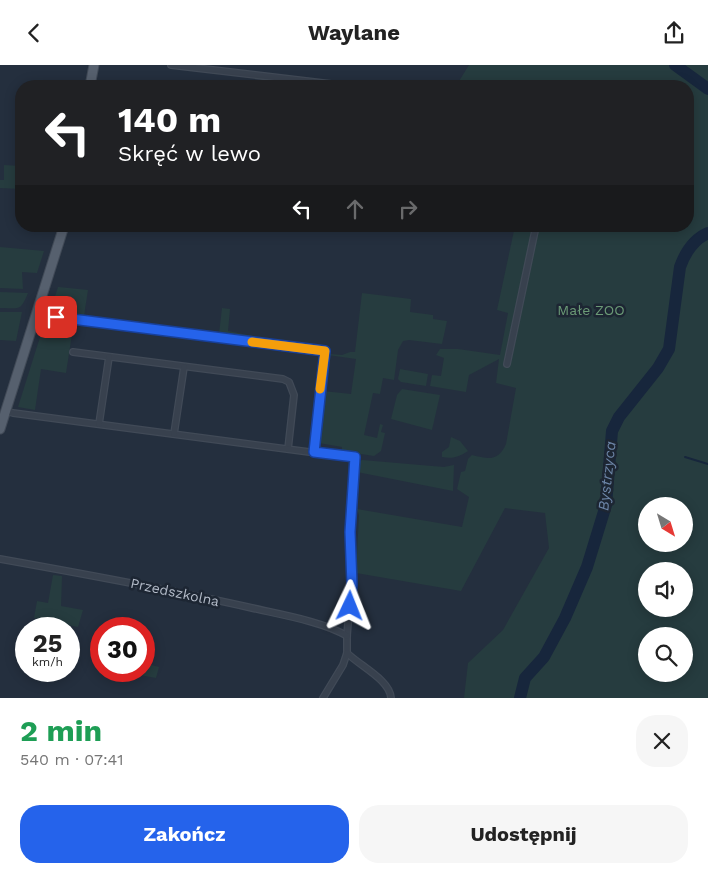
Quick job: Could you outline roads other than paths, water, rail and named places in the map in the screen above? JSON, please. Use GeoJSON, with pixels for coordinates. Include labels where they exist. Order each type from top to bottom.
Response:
{"type":"FeatureCollection","features":[{"type":"Feature","properties":{"kind":"main road"},"geometry":{"type":"LineString","coordinates":[[91,80],[94,65]]}},
{"type":"Feature","properties":{"kind":"main road"},"geometry":{"type":"LineString","coordinates":[[0,429],[62,232]]}},
{"type":"Feature","properties":{"kind":"street"},"geometry":{"type":"LineString","coordinates":[[171,65],[297,80]]}},
{"type":"Feature","properties":{"kind":"street"},"geometry":{"type":"LineString","coordinates":[[508,364],[535,232]]}},
{"type":"Feature","properties":{"kind":"street"},"geometry":{"type":"LineString","coordinates":[[37,315],[325,351],[314,452]]}},
{"type":"Feature","properties":{"kind":"street"},"geometry":{"type":"LineString","coordinates":[[73,352],[282,379],[289,382],[294,395],[288,449]]}},
{"type":"Feature","properties":{"kind":"street"},"geometry":{"type":"LineString","coordinates":[[99,424],[108,357]]}},
{"type":"Feature","properties":{"kind":"street"},"geometry":{"type":"LineString","coordinates":[[174,434],[184,367]]}},
{"type":"Feature","properties":{"kind":"street"},"geometry":{"type":"LineString","coordinates":[[6,411],[355,457],[350,532],[351,594],[347,653],[344,665],[323,698]]}},
{"type":"Feature","properties":{"kind":"street","name":"Przedszkolna"},"geometry":{"type":"LineString","coordinates":[[0,559],[196,595],[295,618],[340,631],[347,636]]}},
{"type":"Feature","properties":{"kind":"street"},"geometry":{"type":"LineString","coordinates":[[347,653],[356,662],[379,678],[389,689],[391,698]]}},
{"type":"Feature","properties":{"kind":"waterway","name":"Bystrzyca"},"geometry":{"type":"LineString","coordinates":[[675,65],[708,89]]}},
{"type":"Feature","properties":{"kind":"waterway","name":"Bystrzyca"},"geometry":{"type":"LineString","coordinates":[[520,698],[525,678],[544,657],[565,618],[587,567],[606,505],[612,431],[619,417],[658,368],[669,349],[680,267],[691,247],[698,239],[708,233]]}},
{"type":"Feature","properties":{"kind":"waterway"},"geometry":{"type":"LineString","coordinates":[[685,457],[708,464]]}},
{"type":"Feature","properties":{"kind":"park label","name":"Małe ZOO"},"geometry":{"type":"Point","coordinates":[591,310]}}]}
